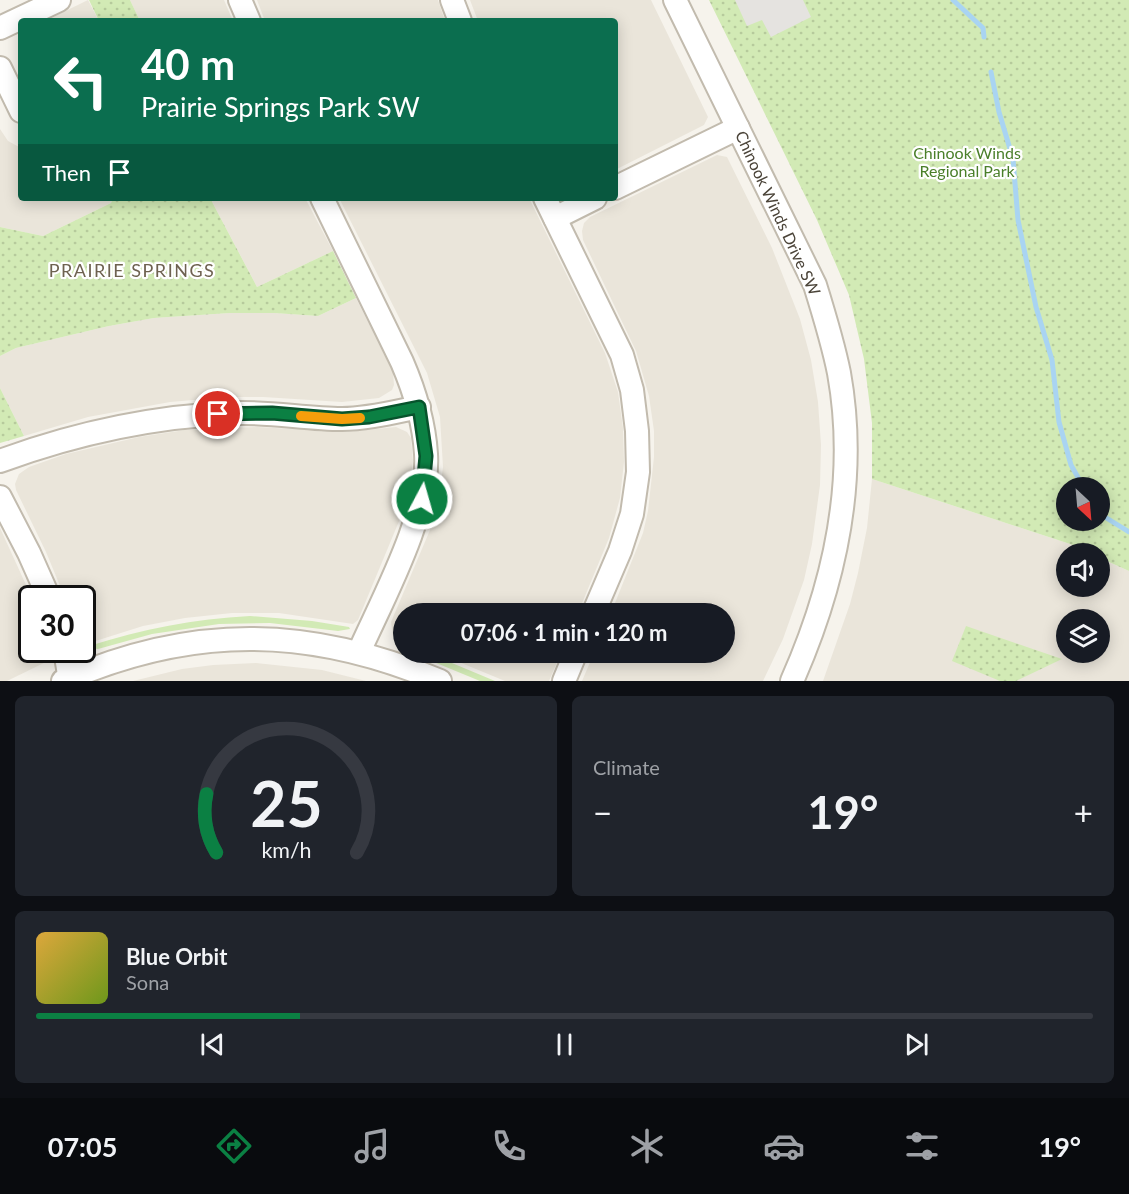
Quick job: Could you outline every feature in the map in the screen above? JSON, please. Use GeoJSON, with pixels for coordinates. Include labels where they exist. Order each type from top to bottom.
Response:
{"type":"FeatureCollection","features":[{"type":"Feature","properties":{"kind":"street"},"geometry":{"type":"LineString","coordinates":[[21,18],[59,0]]}},
{"type":"Feature","properties":{"kind":"street"},"geometry":{"type":"LineString","coordinates":[[240,0],[248,18]]}},
{"type":"Feature","properties":{"kind":"street"},"geometry":{"type":"LineString","coordinates":[[452,0],[459,18]]}},
{"type":"Feature","properties":{"kind":"street","name":"Chinook Winds Drive SW"},"geometry":{"type":"LineString","coordinates":[[675,0],[815,285],[829,328],[839,375],[844,426],[844,491],[836,553],[824,595],[792,681]]}},
{"type":"Feature","properties":{"kind":"street"},"geometry":{"type":"LineString","coordinates":[[0,28],[18,19]]}},
{"type":"Feature","properties":{"kind":"street"},"geometry":{"type":"LineString","coordinates":[[0,68],[18,105]]}},
{"type":"Feature","properties":{"kind":"street"},"geometry":{"type":"LineString","coordinates":[[618,187],[738,128]]}},
{"type":"Feature","properties":{"kind":"street"},"geometry":{"type":"LineString","coordinates":[[323,201],[402,362],[419,407],[426,456],[422,499],[412,532],[359,652]]}},
{"type":"Feature","properties":{"kind":"street"},"geometry":{"type":"LineString","coordinates":[[582,201],[550,208],[622,355],[632,390],[637,431],[638,472],[632,514],[620,551],[598,603]]}},
{"type":"Feature","properties":{"kind":"street"},"geometry":{"type":"LineString","coordinates":[[0,462],[71,438],[146,422],[238,413],[272,413],[342,419],[369,417],[419,407]]}},
{"type":"Feature","properties":{"kind":"street"},"geometry":{"type":"LineString","coordinates":[[0,496],[43,585]]}},
{"type":"Feature","properties":{"kind":"street"},"geometry":{"type":"LineString","coordinates":[[66,663],[68,680],[118,659],[155,650],[227,640],[282,639],[311,642],[359,652],[440,681]]}},
{"type":"Feature","properties":{"kind":"street"},"geometry":{"type":"LineString","coordinates":[[564,681],[571,663]]}},
{"type":"Feature","properties":{"kind":"shaded area"},"geometry":{"type":"Polygon","coordinates":[[[88,0],[97,18],[51,18],[88,0]]]}},
{"type":"Feature","properties":{"kind":"shaded area"},"geometry":{"type":"Polygon","coordinates":[[[130,0],[224,0],[232,18],[139,18],[130,0]]]}},
{"type":"Feature","properties":{"kind":"shaded area"},"geometry":{"type":"Polygon","coordinates":[[[257,0],[438,0],[444,18],[264,18],[257,0]]]}},
{"type":"Feature","properties":{"kind":"shaded area"},"geometry":{"type":"Polygon","coordinates":[[[470,0],[651,0],[708,117],[704,125],[618,168],[618,18],[477,18],[470,0]]]}},
{"type":"Feature","properties":{"kind":"shaded area"},"geometry":{"type":"Polygon","coordinates":[[[735,0],[803,0],[811,17],[771,37],[762,20],[747,26],[735,0]]]}},
{"type":"Feature","properties":{"kind":"shaded area"},"geometry":{"type":"Polygon","coordinates":[[[0,129],[8,141],[18,146],[18,201],[112,201],[43,236],[0,227],[0,129]]]}},
{"type":"Feature","properties":{"kind":"shaded area"},"geometry":{"type":"Polygon","coordinates":[[[717,155],[727,157],[772,248],[800,319],[811,360],[818,402],[821,445],[820,485],[812,544],[804,580],[783,639],[763,681],[582,681],[590,663],[735,663],[735,603],[615,603],[643,533],[648,511],[654,457],[654,431],[649,396],[636,351],[583,240],[584,223],[590,217],[717,155]]]}},
{"type":"Feature","properties":{"kind":"shaded area"},"geometry":{"type":"Polygon","coordinates":[[[212,201],[307,201],[333,251],[257,287],[212,201]]]}},
{"type":"Feature","properties":{"kind":"shaded area"},"geometry":{"type":"Polygon","coordinates":[[[341,201],[530,201],[605,353],[618,392],[623,428],[624,462],[620,498],[609,538],[582,603],[399,603],[430,530],[439,497],[443,467],[440,417],[427,373],[341,201]]]}},
{"type":"Feature","properties":{"kind":"shaded area"},"geometry":{"type":"Polygon","coordinates":[[[356,298],[393,372],[392,390],[379,398],[342,402],[228,397],[170,402],[88,417],[24,436],[0,388],[0,356],[16,348],[154,318],[230,313],[318,316],[356,298]]]}},
{"type":"Feature","properties":{"kind":"shaded area"},"geometry":{"type":"Polygon","coordinates":[[[257,427],[347,432],[396,427],[407,432],[411,438],[413,461],[407,502],[358,620],[353,624],[279,613],[232,613],[185,618],[143,626],[96,641],[96,585],[60,585],[16,490],[15,484],[19,474],[29,467],[66,454],[139,437],[185,430],[257,427]]]}},
{"type":"Feature","properties":{"kind":"shaded area"},"geometry":{"type":"Polygon","coordinates":[[[872,479],[1067,543],[1056,543],[1056,597],[1110,597],[1110,562],[1129,571],[1129,681],[823,681],[850,604],[867,528],[872,479]]]}},
{"type":"Feature","properties":{"kind":"shaded area"},"geometry":{"type":"Polygon","coordinates":[[[0,528],[26,585],[18,585],[18,663],[44,663],[7,681],[0,681],[0,528]]]}},
{"type":"Feature","properties":{"kind":"shaded area"},"geometry":{"type":"Polygon","coordinates":[[[256,663],[322,670],[366,681],[133,681],[182,669],[256,663]]]}},
{"type":"Feature","properties":{"kind":"shaded area"},"geometry":{"type":"Polygon","coordinates":[[[461,663],[557,663],[549,681],[505,681],[461,663]]]}},
{"type":"Feature","properties":{"kind":"green space"},"geometry":{"type":"Polygon","coordinates":[[[89,0],[130,0],[139,18],[98,18],[89,0]]]}},
{"type":"Feature","properties":{"kind":"green space","name":"Chinook Winds Regional Park"},"geometry":{"type":"Polygon","coordinates":[[[709,0],[1129,0],[1129,571],[1110,562],[1110,543],[1067,543],[872,479],[872,423],[864,359],[849,295],[817,220],[709,0]]]}},
{"type":"Feature","properties":{"kind":"green space"},"geometry":{"type":"Polygon","coordinates":[[[112,201],[212,201],[257,287],[333,251],[356,298],[318,316],[230,313],[154,318],[16,348],[0,356],[0,227],[43,236],[112,201]]]}},
{"type":"Feature","properties":{"kind":"green space"},"geometry":{"type":"Polygon","coordinates":[[[0,388],[24,436],[0,443],[0,388]]]}},
{"type":"Feature","properties":{"kind":"green space"},"geometry":{"type":"Polygon","coordinates":[[[250,616],[312,621],[350,629],[338,631],[270,623],[219,624],[152,634],[96,649],[96,644],[129,635],[209,620],[250,616]]]}},
{"type":"Feature","properties":{"kind":"green space"},"geometry":{"type":"Polygon","coordinates":[[[966,626],[1056,657],[1056,662],[1016,681],[1000,681],[952,661],[966,626]]]}},
{"type":"Feature","properties":{"kind":"green space"},"geometry":{"type":"Polygon","coordinates":[[[436,663],[452,663],[495,681],[480,681],[436,663]]]}},
{"type":"Feature","properties":{"kind":"waterway"},"geometry":{"type":"LineString","coordinates":[[953,0],[983,28],[984,37]]}},
{"type":"Feature","properties":{"kind":"waterway"},"geometry":{"type":"LineString","coordinates":[[991,72],[999,112],[1013,159],[1018,220],[1036,307],[1052,360],[1059,422],[1071,465],[1078,477]]}},
{"type":"Feature","properties":{"kind":"waterway"},"geometry":{"type":"LineString","coordinates":[[1110,520],[1129,532]]}},
{"type":"Feature","properties":{"kind":"slow traffic"},"geometry":{"type":"LineString","coordinates":[[301,416],[360,418]]}},
{"type":"Feature","properties":{"kind":"district","name":"PRAIRIE SPRINGS"},"geometry":{"type":"Point","coordinates":[132,271]}},
{"type":"Feature","properties":{"kind":"route"},"geometry":{"type":"LineString","coordinates":[[218,414],[272,413],[342,419],[369,417],[419,407],[426,456],[422,499]]}}]}
